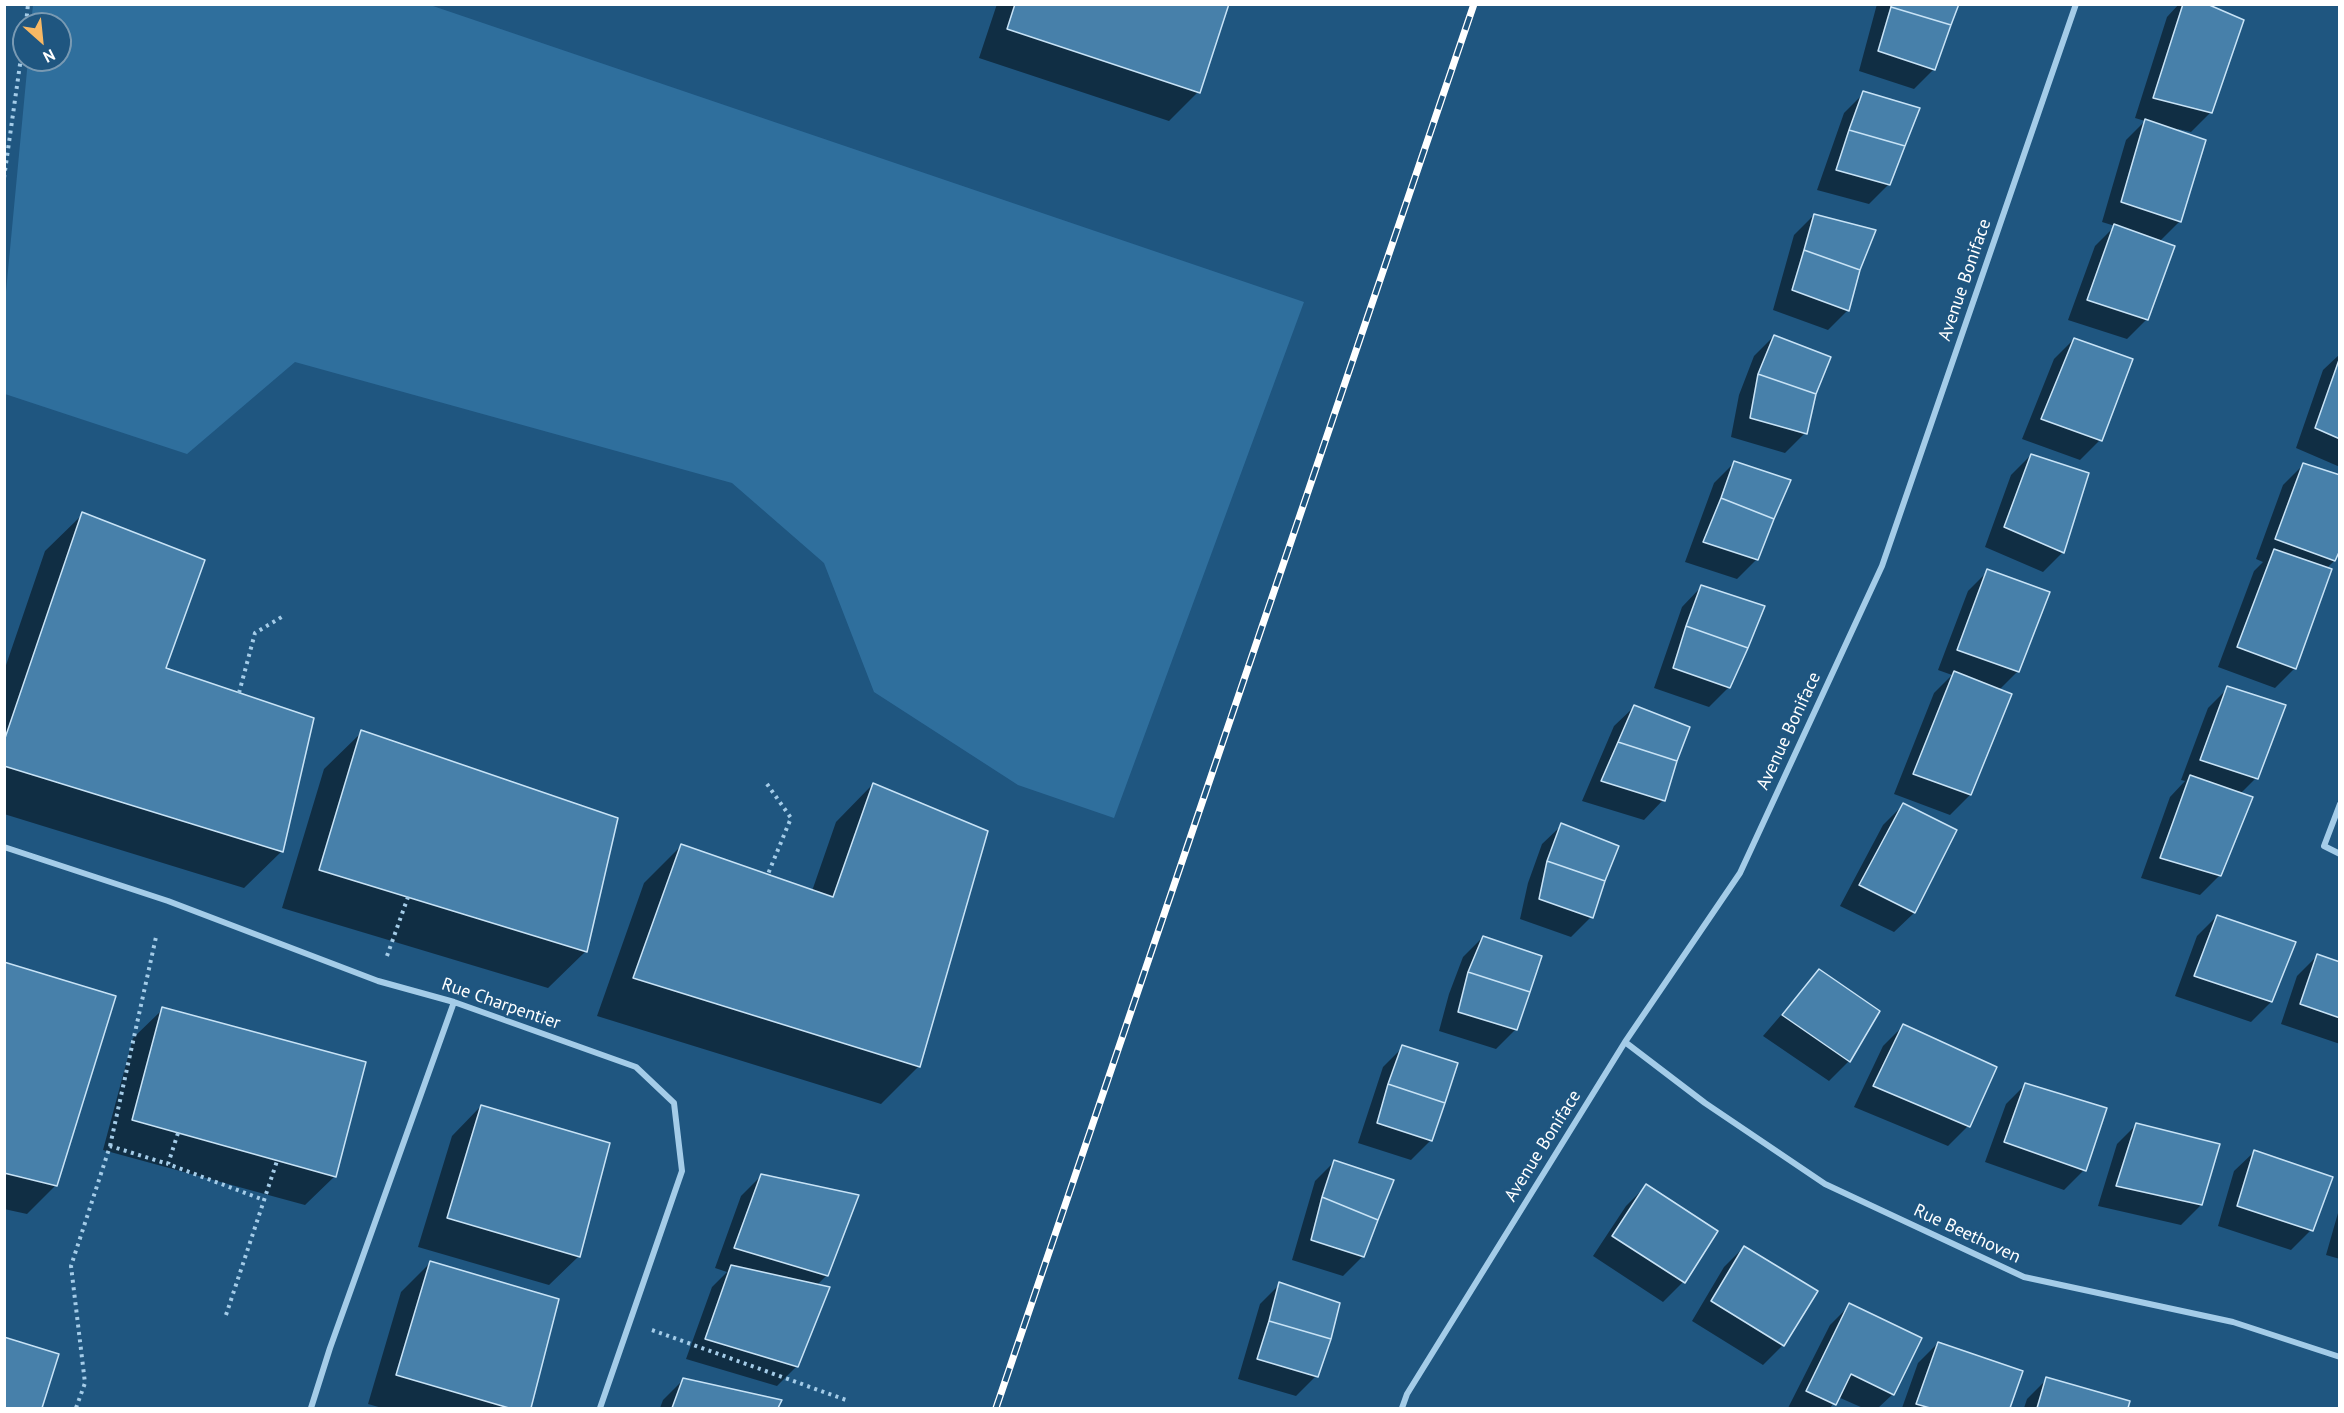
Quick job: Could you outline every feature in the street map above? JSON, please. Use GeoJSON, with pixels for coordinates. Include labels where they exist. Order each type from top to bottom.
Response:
{"type":"FeatureCollection","features":[{"type":"Feature","properties":{"kind":"street","name":"Avenue Boniface"},"geometry":{"type":"LineString","coordinates":[[1402,1408],[1407,1394],[1625,1042],[1740,873],[1882,566],[2076,4]]}},
{"type":"Feature","properties":{"kind":"street"},"geometry":{"type":"LineString","coordinates":[[2340,804],[2324,846],[2340,854]]}},
{"type":"Feature","properties":{"kind":"street","name":"Rue Charpentier"},"geometry":{"type":"LineString","coordinates":[[4,847],[168,901],[378,981],[454,1002],[636,1067],[674,1103],[682,1171],[600,1408]]}},
{"type":"Feature","properties":{"kind":"street"},"geometry":{"type":"LineString","coordinates":[[311,1408],[330,1348],[454,1002]]}},
{"type":"Feature","properties":{"kind":"street","name":"Rue Beethoven"},"geometry":{"type":"LineString","coordinates":[[1625,1042],[1705,1103],[1825,1184],[2024,1277],[2233,1322],[2340,1357]]}},
{"type":"Feature","properties":{"kind":"path"},"geometry":{"type":"LineString","coordinates":[[4,178],[19,72]]}},
{"type":"Feature","properties":{"kind":"path"},"geometry":{"type":"LineString","coordinates":[[239,693],[255,633],[285,615]]}},
{"type":"Feature","properties":{"kind":"path"},"geometry":{"type":"LineString","coordinates":[[767,784],[791,818],[768,874]]}},
{"type":"Feature","properties":{"kind":"path"},"geometry":{"type":"LineString","coordinates":[[378,981],[408,897]]}},
{"type":"Feature","properties":{"kind":"path"},"geometry":{"type":"LineString","coordinates":[[76,1408],[85,1383],[71,1266],[110,1146],[156,937]]}},
{"type":"Feature","properties":{"kind":"path"},"geometry":{"type":"LineString","coordinates":[[168,1164],[178,1133]]}},
{"type":"Feature","properties":{"kind":"path"},"geometry":{"type":"LineString","coordinates":[[110,1146],[168,1164],[264,1200]]}},
{"type":"Feature","properties":{"kind":"path"},"geometry":{"type":"LineString","coordinates":[[226,1315],[277,1161]]}},
{"type":"Feature","properties":{"kind":"path"},"geometry":{"type":"LineString","coordinates":[[630,1322],[846,1400]]}},
{"type":"Feature","properties":{"kind":"shaded area"},"geometry":{"type":"Polygon","coordinates":[[[33,5],[430,5],[1304,302],[1114,818],[1018,785],[874,692],[824,563],[732,483],[295,362],[187,454],[5,394],[5,302],[27,72],[72,72],[72,12],[32,12],[33,5]]]}},
{"type":"Feature","properties":{"kind":"building"},"geometry":{"type":"Polygon","coordinates":[[[1015,4],[1229,4],[1200,93],[1007,29],[1015,4]]]}},
{"type":"Feature","properties":{"kind":"building"},"geometry":{"type":"Polygon","coordinates":[[[1891,4],[1959,4],[1951,25],[1891,7],[1891,4]]]}},
{"type":"Feature","properties":{"kind":"building"},"geometry":{"type":"Polygon","coordinates":[[[2183,4],[2207,4],[2244,20],[2212,113],[2153,98],[2183,4]]]}},
{"type":"Feature","properties":{"kind":"building"},"geometry":{"type":"Polygon","coordinates":[[[1891,7],[1951,25],[1935,70],[1878,51],[1891,7]]]}},
{"type":"Feature","properties":{"kind":"building"},"geometry":{"type":"Polygon","coordinates":[[[1863,91],[1920,108],[1905,146],[1849,130],[1863,91]]]}},
{"type":"Feature","properties":{"kind":"building"},"geometry":{"type":"Polygon","coordinates":[[[2145,119],[2206,140],[2181,222],[2121,202],[2145,119]]]}},
{"type":"Feature","properties":{"kind":"building"},"geometry":{"type":"Polygon","coordinates":[[[1849,130],[1905,146],[1890,185],[1836,170],[1849,130]]]}},
{"type":"Feature","properties":{"kind":"building"},"geometry":{"type":"Polygon","coordinates":[[[1814,214],[1876,230],[1860,270],[1804,250],[1814,214]]]}},
{"type":"Feature","properties":{"kind":"building"},"geometry":{"type":"Polygon","coordinates":[[[2114,224],[2175,246],[2148,320],[2087,300],[2114,224]]]}},
{"type":"Feature","properties":{"kind":"building"},"geometry":{"type":"Polygon","coordinates":[[[1804,250],[1860,270],[1849,311],[1792,290],[1804,250]]]}},
{"type":"Feature","properties":{"kind":"building"},"geometry":{"type":"Polygon","coordinates":[[[1774,335],[1831,357],[1816,394],[1758,374],[1774,335]]]}},
{"type":"Feature","properties":{"kind":"building"},"geometry":{"type":"Polygon","coordinates":[[[2074,338],[2133,359],[2102,441],[2041,419],[2074,338]]]}},
{"type":"Feature","properties":{"kind":"building"},"geometry":{"type":"Polygon","coordinates":[[[2340,357],[2340,439],[2315,428],[2340,357]]]}},
{"type":"Feature","properties":{"kind":"building"},"geometry":{"type":"Polygon","coordinates":[[[1758,374],[1816,394],[1807,434],[1750,418],[1758,374]]]}},
{"type":"Feature","properties":{"kind":"building"},"geometry":{"type":"Polygon","coordinates":[[[2031,454],[2089,473],[2064,553],[2004,527],[2031,454]]]}},
{"type":"Feature","properties":{"kind":"building"},"geometry":{"type":"Polygon","coordinates":[[[1734,461],[1791,480],[1774,519],[1721,498],[1734,461]]]}},
{"type":"Feature","properties":{"kind":"building"},"geometry":{"type":"Polygon","coordinates":[[[2303,463],[2340,475],[2340,550],[2335,561],[2275,539],[2303,463]]]}},
{"type":"Feature","properties":{"kind":"building"},"geometry":{"type":"Polygon","coordinates":[[[1721,498],[1774,519],[1758,560],[1703,542],[1721,498]]]}},
{"type":"Feature","properties":{"kind":"building"},"geometry":{"type":"Polygon","coordinates":[[[82,512],[205,560],[166,668],[314,718],[283,852],[4,766],[4,741],[82,512]]]}},
{"type":"Feature","properties":{"kind":"building"},"geometry":{"type":"Polygon","coordinates":[[[2274,549],[2332,569],[2296,669],[2237,647],[2274,549]]]}},
{"type":"Feature","properties":{"kind":"building"},"geometry":{"type":"Polygon","coordinates":[[[1987,569],[2050,592],[2019,672],[1957,650],[1987,569]]]}},
{"type":"Feature","properties":{"kind":"building"},"geometry":{"type":"Polygon","coordinates":[[[1701,585],[1765,606],[1748,648],[1686,626],[1701,585]]]}},
{"type":"Feature","properties":{"kind":"building"},"geometry":{"type":"Polygon","coordinates":[[[1686,626],[1748,648],[1730,688],[1673,668],[1686,626]]]}},
{"type":"Feature","properties":{"kind":"building"},"geometry":{"type":"Polygon","coordinates":[[[1954,671],[2012,694],[1971,795],[1913,774],[1954,671]]]}},
{"type":"Feature","properties":{"kind":"building"},"geometry":{"type":"Polygon","coordinates":[[[2227,686],[2286,705],[2258,779],[2200,760],[2227,686]]]}},
{"type":"Feature","properties":{"kind":"building"},"geometry":{"type":"Polygon","coordinates":[[[1634,705],[1690,727],[1677,761],[1618,742],[1634,705]]]}},
{"type":"Feature","properties":{"kind":"building"},"geometry":{"type":"Polygon","coordinates":[[[361,730],[618,818],[587,952],[319,870],[361,730]]]}},
{"type":"Feature","properties":{"kind":"building"},"geometry":{"type":"Polygon","coordinates":[[[1618,742],[1677,761],[1665,801],[1601,781],[1618,742]]]}},
{"type":"Feature","properties":{"kind":"building"},"geometry":{"type":"Polygon","coordinates":[[[2190,775],[2253,797],[2221,876],[2160,858],[2190,775]]]}},
{"type":"Feature","properties":{"kind":"building"},"geometry":{"type":"Polygon","coordinates":[[[873,783],[988,831],[920,1067],[633,978],[681,844],[833,897],[873,783]]]}},
{"type":"Feature","properties":{"kind":"building"},"geometry":{"type":"Polygon","coordinates":[[[1903,803],[1957,830],[1915,913],[1859,885],[1903,803]]]}},
{"type":"Feature","properties":{"kind":"building"},"geometry":{"type":"Polygon","coordinates":[[[1561,823],[1619,846],[1605,881],[1547,861],[1561,823]]]}},
{"type":"Feature","properties":{"kind":"building"},"geometry":{"type":"Polygon","coordinates":[[[1547,861],[1605,881],[1593,918],[1539,899],[1547,861]]]}},
{"type":"Feature","properties":{"kind":"building"},"geometry":{"type":"Polygon","coordinates":[[[2217,915],[2296,942],[2272,1002],[2194,976],[2217,915]]]}},
{"type":"Feature","properties":{"kind":"building"},"geometry":{"type":"Polygon","coordinates":[[[1483,936],[1542,956],[1530,992],[1468,972],[1483,936]]]}},
{"type":"Feature","properties":{"kind":"building"},"geometry":{"type":"Polygon","coordinates":[[[2317,954],[2340,962],[2340,1018],[2300,1004],[2317,954]]]}},
{"type":"Feature","properties":{"kind":"building"},"geometry":{"type":"Polygon","coordinates":[[[4,962],[116,996],[57,1186],[4,1173],[4,962]]]}},
{"type":"Feature","properties":{"kind":"building"},"geometry":{"type":"Polygon","coordinates":[[[1819,969],[1880,1011],[1850,1062],[1782,1015],[1819,969]]]}},
{"type":"Feature","properties":{"kind":"building"},"geometry":{"type":"Polygon","coordinates":[[[1468,972],[1530,992],[1517,1030],[1458,1012],[1468,972]]]}},
{"type":"Feature","properties":{"kind":"building"},"geometry":{"type":"Polygon","coordinates":[[[162,1007],[366,1062],[336,1177],[132,1120],[162,1007]]]}},
{"type":"Feature","properties":{"kind":"building"},"geometry":{"type":"Polygon","coordinates":[[[1903,1024],[1997,1067],[1970,1127],[1873,1086],[1903,1024]]]}},
{"type":"Feature","properties":{"kind":"building"},"geometry":{"type":"Polygon","coordinates":[[[1402,1045],[1458,1063],[1445,1103],[1388,1084],[1402,1045]]]}},
{"type":"Feature","properties":{"kind":"building"},"geometry":{"type":"Polygon","coordinates":[[[2025,1083],[2107,1108],[2086,1171],[2004,1142],[2025,1083]]]}},
{"type":"Feature","properties":{"kind":"building"},"geometry":{"type":"Polygon","coordinates":[[[1388,1084],[1445,1103],[1432,1141],[1377,1123],[1388,1084]]]}},
{"type":"Feature","properties":{"kind":"building"},"geometry":{"type":"Polygon","coordinates":[[[481,1105],[610,1143],[580,1257],[447,1218],[481,1105]]]}},
{"type":"Feature","properties":{"kind":"building"},"geometry":{"type":"Polygon","coordinates":[[[2136,1123],[2220,1144],[2202,1205],[2116,1186],[2136,1123]]]}},
{"type":"Feature","properties":{"kind":"building"},"geometry":{"type":"Polygon","coordinates":[[[2254,1150],[2333,1177],[2313,1231],[2237,1206],[2254,1150]]]}},
{"type":"Feature","properties":{"kind":"building"},"geometry":{"type":"Polygon","coordinates":[[[1334,1160],[1394,1180],[1378,1220],[1322,1197],[1334,1160]]]}},
{"type":"Feature","properties":{"kind":"building"},"geometry":{"type":"Polygon","coordinates":[[[761,1174],[859,1195],[828,1276],[734,1248],[761,1174]]]}},
{"type":"Feature","properties":{"kind":"building"},"geometry":{"type":"Polygon","coordinates":[[[1646,1184],[1718,1231],[1685,1283],[1612,1236],[1646,1184]]]}},
{"type":"Feature","properties":{"kind":"building"},"geometry":{"type":"Polygon","coordinates":[[[1322,1197],[1378,1220],[1364,1257],[1311,1240],[1322,1197]]]}},
{"type":"Feature","properties":{"kind":"building"},"geometry":{"type":"Polygon","coordinates":[[[1744,1246],[1818,1291],[1784,1346],[1711,1301],[1744,1246]]]}},
{"type":"Feature","properties":{"kind":"building"},"geometry":{"type":"Polygon","coordinates":[[[430,1261],[559,1299],[531,1408],[509,1408],[396,1375],[430,1261]]]}},
{"type":"Feature","properties":{"kind":"building"},"geometry":{"type":"Polygon","coordinates":[[[731,1265],[830,1287],[798,1367],[705,1339],[731,1265]]]}},
{"type":"Feature","properties":{"kind":"building"},"geometry":{"type":"Polygon","coordinates":[[[1279,1282],[1340,1303],[1331,1339],[1269,1321],[1279,1282]]]}},
{"type":"Feature","properties":{"kind":"building"},"geometry":{"type":"Polygon","coordinates":[[[1849,1303],[1922,1338],[1894,1395],[1851,1374],[1836,1405],[1806,1391],[1849,1303]]]}},
{"type":"Feature","properties":{"kind":"building"},"geometry":{"type":"Polygon","coordinates":[[[1269,1321],[1331,1339],[1318,1377],[1257,1359],[1269,1321]]]}},
{"type":"Feature","properties":{"kind":"building"},"geometry":{"type":"Polygon","coordinates":[[[4,1337],[59,1354],[42,1408],[4,1408],[4,1337]]]}},
{"type":"Feature","properties":{"kind":"building"},"geometry":{"type":"Polygon","coordinates":[[[1938,1342],[2023,1371],[2010,1408],[1930,1408],[1916,1404],[1938,1342]]]}},
{"type":"Feature","properties":{"kind":"building"},"geometry":{"type":"Polygon","coordinates":[[[2046,1377],[2130,1401],[2128,1408],[2037,1408],[2046,1377]]]}},
{"type":"Feature","properties":{"kind":"building"},"geometry":{"type":"Polygon","coordinates":[[[683,1378],[782,1400],[778,1408],[672,1408],[683,1378]]]}},
{"type":"Feature","properties":{"kind":"railway"},"geometry":{"type":"LineString","coordinates":[[996,1408],[1474,4]]}}]}
